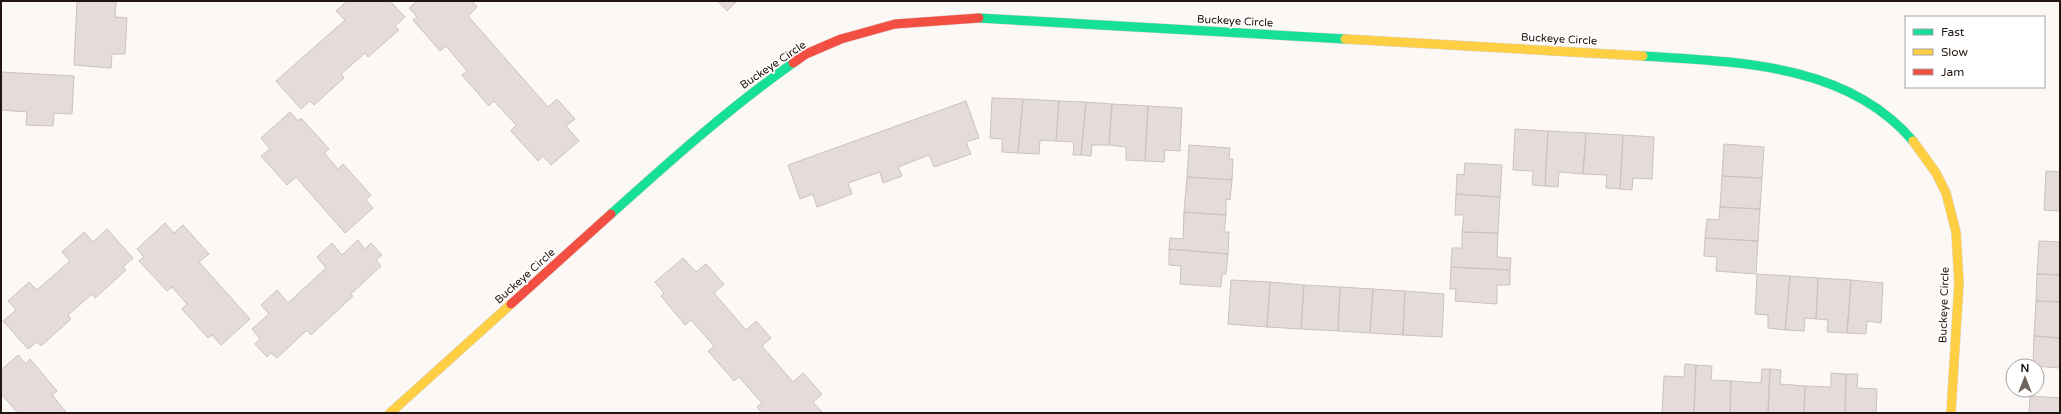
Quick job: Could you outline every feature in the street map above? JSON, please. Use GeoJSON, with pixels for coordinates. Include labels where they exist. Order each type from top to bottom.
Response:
{"type":"FeatureCollection","features":[{"type":"Feature","properties":{"kind":"street","name":"Buckeye Circle"},"geometry":{"type":"LineString","coordinates":[[390,413],[698,136],[763,84],[806,54],[841,39],[895,24],[970,18],[1693,59],[1750,64],[1814,78],[1859,97],[1896,123],[1916,144],[1933,169],[1946,193],[1952,217],[1959,271],[1951,413]]}},
{"type":"Feature","properties":{"kind":"building"},"geometry":{"type":"Polygon","coordinates":[[[77,1],[116,1],[115,17],[127,18],[125,54],[112,54],[111,68],[74,65],[77,1]]]}},
{"type":"Feature","properties":{"kind":"building"},"geometry":{"type":"Polygon","coordinates":[[[347,1],[390,1],[405,17],[395,26],[399,30],[368,57],[365,53],[341,74],[344,78],[314,105],[310,101],[301,109],[276,81],[345,20],[336,11],[347,1]]]}},
{"type":"Feature","properties":{"kind":"building"},"geometry":{"type":"Polygon","coordinates":[[[417,1],[472,1],[477,7],[468,16],[548,107],[557,99],[575,119],[566,126],[579,141],[551,165],[543,156],[538,161],[511,131],[516,125],[494,101],[489,106],[462,75],[467,71],[446,46],[440,51],[413,20],[417,17],[409,8],[417,1]]]}},
{"type":"Feature","properties":{"kind":"building"},"geometry":{"type":"Polygon","coordinates":[[[718,1],[737,1],[727,11],[718,1]]]}},
{"type":"Feature","properties":{"kind":"building"},"geometry":{"type":"Polygon","coordinates":[[[1,72],[74,76],[72,114],[54,113],[53,126],[26,125],[27,112],[1,110],[1,72]]]}},
{"type":"Feature","properties":{"kind":"building"},"geometry":{"type":"Polygon","coordinates":[[[992,98],[1023,99],[1018,153],[1002,152],[1002,139],[990,138],[992,98]]]}},
{"type":"Feature","properties":{"kind":"building"},"geometry":{"type":"Polygon","coordinates":[[[1023,99],[1059,101],[1056,141],[1040,140],[1039,154],[1018,153],[1023,99]]]}},
{"type":"Feature","properties":{"kind":"building"},"geometry":{"type":"Polygon","coordinates":[[[966,101],[979,138],[966,142],[971,154],[934,167],[929,155],[898,167],[902,176],[883,183],[880,172],[848,183],[852,194],[817,207],[813,194],[800,199],[788,165],[966,101]]]}},
{"type":"Feature","properties":{"kind":"building"},"geometry":{"type":"Polygon","coordinates":[[[1059,101],[1086,102],[1081,155],[1073,155],[1074,142],[1056,141],[1059,101]]]}},
{"type":"Feature","properties":{"kind":"building"},"geometry":{"type":"Polygon","coordinates":[[[1086,102],[1112,104],[1109,145],[1092,145],[1091,156],[1081,155],[1086,102]]]}},
{"type":"Feature","properties":{"kind":"building"},"geometry":{"type":"Polygon","coordinates":[[[1112,104],[1148,106],[1145,161],[1126,160],[1126,147],[1109,145],[1112,104]]]}},
{"type":"Feature","properties":{"kind":"building"},"geometry":{"type":"Polygon","coordinates":[[[1148,106],[1182,108],[1180,151],[1165,150],[1164,162],[1145,161],[1148,106]]]}},
{"type":"Feature","properties":{"kind":"building"},"geometry":{"type":"Polygon","coordinates":[[[290,112],[298,121],[301,118],[329,149],[324,153],[338,169],[343,164],[371,195],[366,200],[373,208],[345,233],[296,177],[287,185],[261,156],[270,149],[261,138],[290,112]]]}},
{"type":"Feature","properties":{"kind":"building"},"geometry":{"type":"Polygon","coordinates":[[[1515,129],[1548,131],[1545,186],[1532,185],[1533,171],[1513,170],[1515,129]]]}},
{"type":"Feature","properties":{"kind":"building"},"geometry":{"type":"Polygon","coordinates":[[[1548,131],[1586,133],[1583,174],[1559,172],[1558,187],[1545,186],[1548,131]]]}},
{"type":"Feature","properties":{"kind":"building"},"geometry":{"type":"Polygon","coordinates":[[[1586,133],[1623,135],[1620,189],[1606,188],[1607,175],[1583,174],[1586,133]]]}},
{"type":"Feature","properties":{"kind":"building"},"geometry":{"type":"Polygon","coordinates":[[[1623,135],[1654,137],[1652,179],[1633,178],[1632,190],[1620,189],[1623,135]]]}},
{"type":"Feature","properties":{"kind":"building"},"geometry":{"type":"Polygon","coordinates":[[[1724,144],[1764,147],[1762,178],[1722,176],[1724,144]]]}},
{"type":"Feature","properties":{"kind":"building"},"geometry":{"type":"Polygon","coordinates":[[[1189,145],[1230,148],[1229,159],[1233,159],[1232,180],[1187,177],[1189,145]]]}},
{"type":"Feature","properties":{"kind":"building"},"geometry":{"type":"Polygon","coordinates":[[[1465,163],[1502,165],[1500,197],[1456,194],[1457,174],[1464,175],[1465,163]]]}},
{"type":"Feature","properties":{"kind":"building"},"geometry":{"type":"Polygon","coordinates":[[[2046,171],[2060,172],[2060,211],[2044,210],[2046,171]]]}},
{"type":"Feature","properties":{"kind":"building"},"geometry":{"type":"Polygon","coordinates":[[[1722,176],[1762,178],[1760,209],[1720,207],[1722,176]]]}},
{"type":"Feature","properties":{"kind":"building"},"geometry":{"type":"Polygon","coordinates":[[[1187,177],[1232,180],[1230,200],[1226,199],[1226,215],[1184,212],[1187,177]]]}},
{"type":"Feature","properties":{"kind":"building"},"geometry":{"type":"Polygon","coordinates":[[[1456,194],[1500,197],[1498,233],[1462,232],[1464,215],[1455,215],[1456,194]]]}},
{"type":"Feature","properties":{"kind":"building"},"geometry":{"type":"Polygon","coordinates":[[[1720,207],[1760,209],[1758,241],[1705,238],[1707,219],[1719,220],[1720,207]]]}},
{"type":"Feature","properties":{"kind":"building"},"geometry":{"type":"Polygon","coordinates":[[[1184,212],[1226,215],[1224,232],[1229,232],[1228,254],[1169,249],[1170,238],[1183,239],[1184,212]]]}},
{"type":"Feature","properties":{"kind":"building"},"geometry":{"type":"Polygon","coordinates":[[[165,223],[174,233],[183,225],[209,254],[199,262],[250,319],[221,345],[212,335],[208,338],[182,309],[187,304],[172,287],[167,291],[139,261],[144,257],[137,249],[165,223]]]}},
{"type":"Feature","properties":{"kind":"building"},"geometry":{"type":"Polygon","coordinates":[[[107,229],[133,258],[123,267],[126,270],[95,298],[92,294],[68,315],[71,319],[41,346],[37,342],[28,349],[3,321],[16,310],[8,301],[29,282],[37,290],[70,261],[62,252],[84,232],[93,242],[107,229]]]}},
{"type":"Feature","properties":{"kind":"building"},"geometry":{"type":"Polygon","coordinates":[[[1462,232],[1498,233],[1497,257],[1511,258],[1510,270],[1451,267],[1452,248],[1462,248],[1462,232]]]}},
{"type":"Feature","properties":{"kind":"building"},"geometry":{"type":"Polygon","coordinates":[[[1705,238],[1758,241],[1756,274],[1716,271],[1717,257],[1704,256],[1705,238]]]}},
{"type":"Feature","properties":{"kind":"building"},"geometry":{"type":"Polygon","coordinates":[[[358,240],[365,249],[371,243],[382,255],[376,260],[381,266],[351,294],[353,296],[311,335],[307,330],[277,358],[271,353],[267,357],[255,344],[260,339],[252,329],[269,314],[261,305],[277,290],[288,303],[326,268],[317,257],[332,243],[342,255],[358,240]]]}},
{"type":"Feature","properties":{"kind":"building"},"geometry":{"type":"Polygon","coordinates":[[[2039,241],[2060,242],[2060,275],[2037,274],[2039,241]]]}},
{"type":"Feature","properties":{"kind":"building"},"geometry":{"type":"Polygon","coordinates":[[[1169,249],[1228,254],[1226,274],[1222,274],[1221,287],[1180,284],[1181,266],[1169,265],[1169,249]]]}},
{"type":"Feature","properties":{"kind":"building"},"geometry":{"type":"Polygon","coordinates":[[[683,258],[696,272],[706,264],[724,284],[714,293],[746,330],[756,321],[771,338],[762,346],[793,382],[803,373],[822,394],[813,402],[823,413],[762,413],[757,407],[762,403],[739,377],[734,381],[708,351],[714,346],[691,320],[685,325],[661,296],[664,293],[655,282],[683,258]]]}},
{"type":"Feature","properties":{"kind":"building"},"geometry":{"type":"Polygon","coordinates":[[[1451,267],[1510,270],[1510,285],[1497,285],[1497,304],[1455,301],[1456,289],[1450,289],[1451,267]]]}},
{"type":"Feature","properties":{"kind":"building"},"geometry":{"type":"Polygon","coordinates":[[[1757,274],[1790,276],[1785,330],[1768,328],[1768,315],[1755,314],[1757,274]]]}},
{"type":"Feature","properties":{"kind":"building"},"geometry":{"type":"Polygon","coordinates":[[[2037,274],[2060,275],[2060,302],[2036,301],[2037,274]]]}},
{"type":"Feature","properties":{"kind":"building"},"geometry":{"type":"Polygon","coordinates":[[[1790,276],[1818,278],[1816,319],[1805,318],[1804,331],[1785,330],[1790,276]]]}},
{"type":"Feature","properties":{"kind":"building"},"geometry":{"type":"Polygon","coordinates":[[[1818,278],[1851,280],[1847,333],[1827,332],[1828,320],[1816,319],[1818,278]]]}},
{"type":"Feature","properties":{"kind":"building"},"geometry":{"type":"Polygon","coordinates":[[[1231,280],[1270,282],[1267,327],[1228,324],[1231,280]]]}},
{"type":"Feature","properties":{"kind":"building"},"geometry":{"type":"Polygon","coordinates":[[[1851,280],[1883,283],[1881,323],[1867,321],[1866,334],[1847,333],[1851,280]]]}},
{"type":"Feature","properties":{"kind":"building"},"geometry":{"type":"Polygon","coordinates":[[[1270,282],[1304,285],[1301,329],[1267,327],[1270,282]]]}},
{"type":"Feature","properties":{"kind":"building"},"geometry":{"type":"Polygon","coordinates":[[[1304,285],[1340,287],[1338,331],[1301,329],[1304,285]]]}},
{"type":"Feature","properties":{"kind":"building"},"geometry":{"type":"Polygon","coordinates":[[[1340,287],[1373,289],[1370,333],[1338,331],[1340,287]]]}},
{"type":"Feature","properties":{"kind":"building"},"geometry":{"type":"Polygon","coordinates":[[[1373,289],[1405,291],[1403,335],[1370,333],[1373,289]]]}},
{"type":"Feature","properties":{"kind":"building"},"geometry":{"type":"Polygon","coordinates":[[[1405,291],[1444,294],[1442,337],[1403,335],[1405,291]]]}},
{"type":"Feature","properties":{"kind":"building"},"geometry":{"type":"Polygon","coordinates":[[[2036,301],[2060,302],[2060,338],[2034,336],[2036,301]]]}},
{"type":"Feature","properties":{"kind":"building"},"geometry":{"type":"Polygon","coordinates":[[[2034,336],[2060,338],[2060,368],[2045,367],[2045,358],[2033,358],[2034,336]]]}},
{"type":"Feature","properties":{"kind":"building"},"geometry":{"type":"Polygon","coordinates":[[[18,355],[26,364],[30,359],[57,391],[52,395],[67,413],[18,413],[1,394],[1,370],[18,355]]]}},
{"type":"Feature","properties":{"kind":"building"},"geometry":{"type":"Polygon","coordinates":[[[1685,364],[1696,365],[1694,413],[1662,413],[1664,376],[1684,377],[1685,364]]]}},
{"type":"Feature","properties":{"kind":"building"},"geometry":{"type":"Polygon","coordinates":[[[1696,365],[1712,366],[1711,380],[1731,381],[1730,413],[1694,413],[1696,365]]]}},
{"type":"Feature","properties":{"kind":"building"},"geometry":{"type":"Polygon","coordinates":[[[1762,369],[1770,369],[1768,413],[1730,413],[1731,381],[1761,383],[1762,369]]]}},
{"type":"Feature","properties":{"kind":"building"},"geometry":{"type":"Polygon","coordinates":[[[1770,369],[1781,370],[1780,384],[1805,386],[1804,413],[1768,413],[1770,369]]]}},
{"type":"Feature","properties":{"kind":"building"},"geometry":{"type":"Polygon","coordinates":[[[1831,373],[1846,374],[1845,413],[1804,413],[1805,386],[1831,387],[1831,373]]]}},
{"type":"Feature","properties":{"kind":"building"},"geometry":{"type":"Polygon","coordinates":[[[1846,374],[1858,374],[1857,388],[1877,389],[1876,413],[1845,413],[1846,374]]]}},
{"type":"Feature","properties":{"kind":"building"},"geometry":{"type":"Polygon","coordinates":[[[2030,398],[2060,398],[2060,413],[2029,413],[2030,398]]]}},
{"type":"Feature","properties":{"kind":"traffic: fast"},"geometry":{"type":"LineString","coordinates":[[979,18],[1345,39]]}},
{"type":"Feature","properties":{"kind":"traffic: fast"},"geometry":{"type":"LineString","coordinates":[[1643,56],[1752,65],[1823,81],[1856,96],[1886,115],[1913,141]]}},
{"type":"Feature","properties":{"kind":"traffic: fast"},"geometry":{"type":"LineString","coordinates":[[611,214],[722,117],[793,63]]}},
{"type":"Feature","properties":{"kind":"traffic: slow"},"geometry":{"type":"LineString","coordinates":[[1345,39],[1643,56]]}},
{"type":"Feature","properties":{"kind":"traffic: slow"},"geometry":{"type":"LineString","coordinates":[[1913,141],[1936,173],[1946,193],[1956,232],[1959,282],[1951,413]]}},
{"type":"Feature","properties":{"kind":"traffic: slow"},"geometry":{"type":"LineString","coordinates":[[390,413],[511,304]]}},
{"type":"Feature","properties":{"kind":"traffic: jam"},"geometry":{"type":"LineString","coordinates":[[793,63],[806,54],[841,39],[895,24],[979,18]]}},
{"type":"Feature","properties":{"kind":"traffic: jam"},"geometry":{"type":"LineString","coordinates":[[511,304],[611,214]]}}]}
